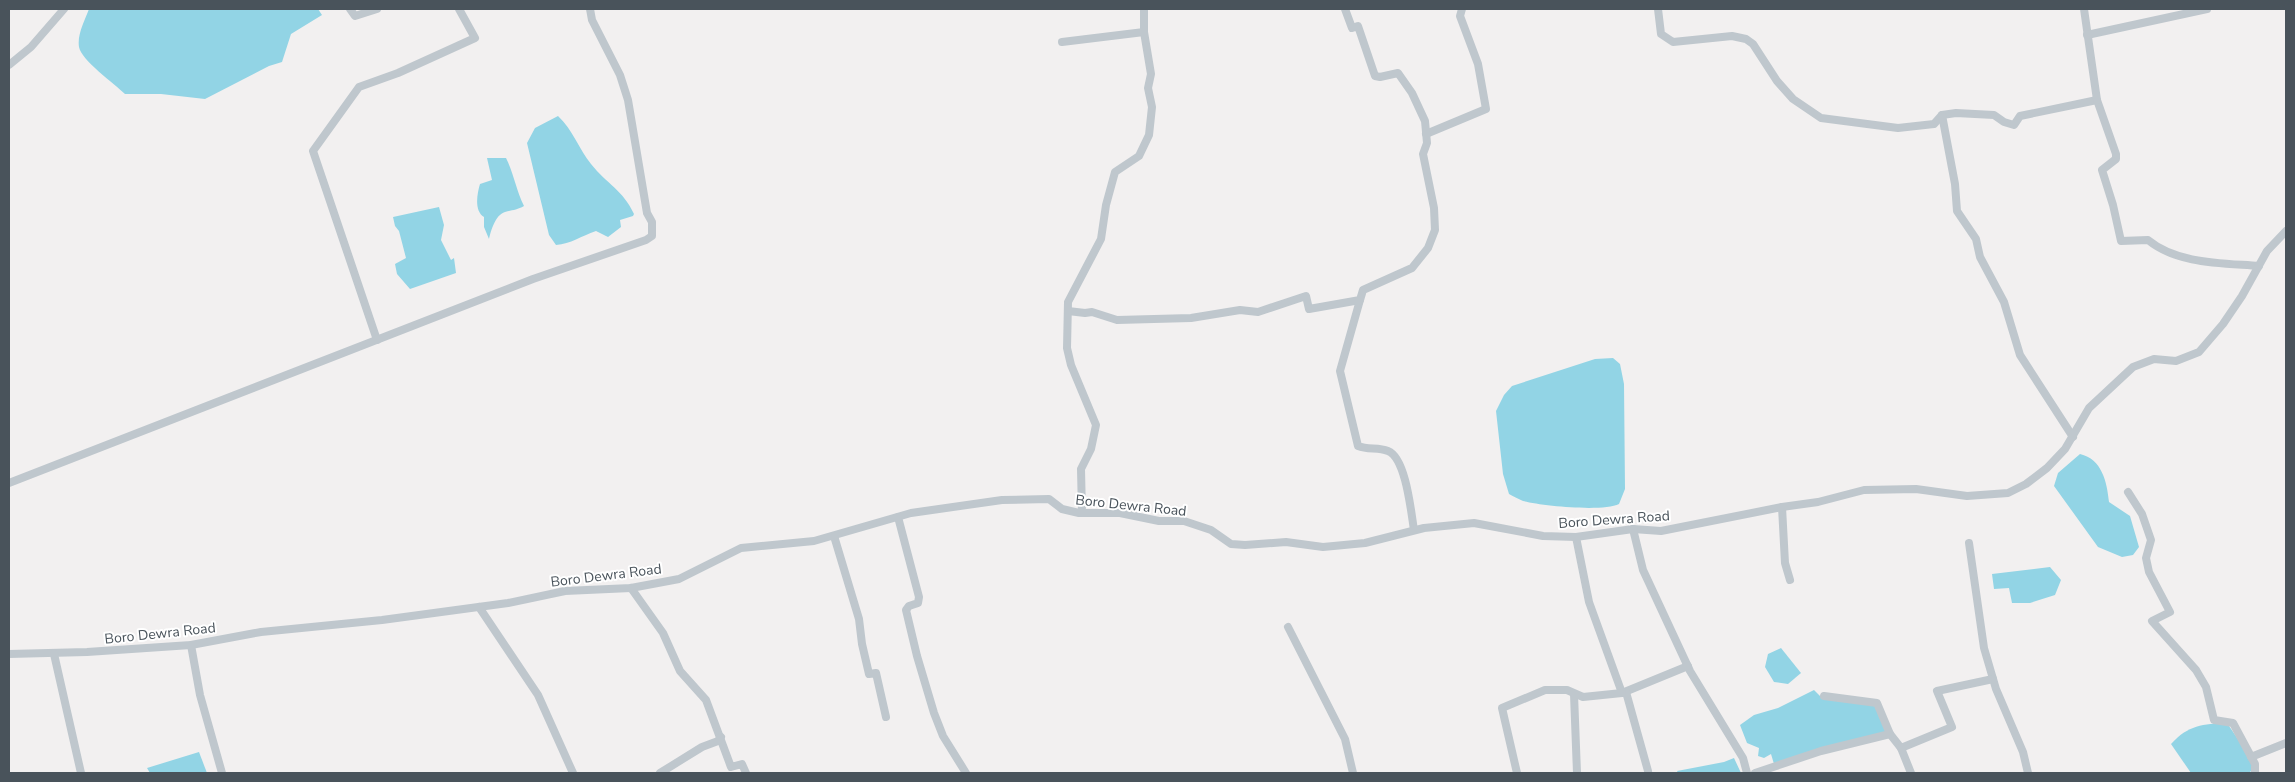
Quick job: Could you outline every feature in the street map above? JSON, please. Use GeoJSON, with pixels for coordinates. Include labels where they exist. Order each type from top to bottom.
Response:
{"type":"FeatureCollection","features":[{"type":"Feature","properties":{"kind":"street"},"geometry":{"type":"LineString","coordinates":[[9,65],[31,47],[64,9]]}},
{"type":"Feature","properties":{"kind":"street"},"geometry":{"type":"LineString","coordinates":[[350,9],[355,16],[377,9]]}},
{"type":"Feature","properties":{"kind":"street"},"geometry":{"type":"LineString","coordinates":[[377,340],[312,151],[359,87],[398,73],[475,38],[459,9]]}},
{"type":"Feature","properties":{"kind":"street"},"geometry":{"type":"LineString","coordinates":[[9,484],[533,279],[629,246],[652,236],[652,222],[648,213],[628,100],[620,75],[592,20],[590,9]]}},
{"type":"Feature","properties":{"kind":"street"},"geometry":{"type":"LineString","coordinates":[[1082,513],[1081,469],[1091,449],[1096,426],[1071,365],[1067,348],[1068,302],[1101,239],[1106,205],[1115,172],[1139,156],[1149,135],[1152,107],[1148,88],[1151,74],[1144,32],[1144,9]]}},
{"type":"Feature","properties":{"kind":"street"},"geometry":{"type":"LineString","coordinates":[[1346,9],[1352,28],[1358,26],[1375,76],[1380,77],[1398,73],[1425,121],[1427,144],[1423,154],[1434,208],[1435,230],[1428,248],[1412,268],[1363,290],[1340,371],[1344,396],[1358,446],[1366,449],[1388,451],[1397,457],[1402,469],[1414,530]]}},
{"type":"Feature","properties":{"kind":"street"},"geometry":{"type":"LineString","coordinates":[[1426,134],[1486,109],[1478,64],[1460,16],[1462,9]]}},
{"type":"Feature","properties":{"kind":"street"},"geometry":{"type":"LineString","coordinates":[[1658,9],[1661,34],[1672,42],[1732,36],[1746,38],[1753,44],[1777,81],[1793,100],[1821,118],[1898,128],[1934,124],[1942,116],[1956,113],[1994,114],[2004,122],[2014,125],[2020,116],[2097,100]]}},
{"type":"Feature","properties":{"kind":"street"},"geometry":{"type":"LineString","coordinates":[[2084,9],[2097,100],[2116,154],[2116,159],[2102,170],[2103,180],[2113,205],[2121,241],[2148,240],[2155,247],[2201,261],[2258,266]]}},
{"type":"Feature","properties":{"kind":"street"},"geometry":{"type":"LineString","coordinates":[[2087,35],[2207,9]]}},
{"type":"Feature","properties":{"kind":"street"},"geometry":{"type":"LineString","coordinates":[[1062,42],[1144,32]]}},
{"type":"Feature","properties":{"kind":"street"},"geometry":{"type":"LineString","coordinates":[[1942,116],[1956,184],[1957,211],[1976,238],[1980,257],[2004,302],[2020,354],[2073,437]]}},
{"type":"Feature","properties":{"kind":"street","name":"Boro Dewra Road"},"geometry":{"type":"LineString","coordinates":[[9,654],[54,654],[191,645],[261,632],[479,607],[566,591],[631,588],[679,579],[741,548],[814,541],[898,517],[954,506],[1027,499],[1049,499],[1062,509],[1082,513],[1120,513],[1159,521],[1184,521],[1211,530],[1231,544],[1245,545],[1286,542],[1323,547],[1365,543],[1414,530],[1474,523],[1543,536],[1576,537],[1633,529],[1661,531],[1782,507],[1818,502],[1864,490],[1916,489],[1967,496],[2008,493],[2026,484],[2047,468],[2065,449],[2089,408],[2132,367],[2154,359],[2176,361],[2199,352],[2223,324],[2267,251],[2286,231]]}},
{"type":"Feature","properties":{"kind":"street"},"geometry":{"type":"LineString","coordinates":[[1068,311],[1092,312],[1107,315],[1117,320],[1191,318],[1240,310],[1258,312],[1306,296],[1309,309],[1360,300]]}},
{"type":"Feature","properties":{"kind":"street"},"geometry":{"type":"LineString","coordinates":[[2128,492],[2142,514],[2152,540],[2146,558],[2149,572],[2170,612],[2152,620],[2196,670],[2206,687],[2214,720],[2233,723],[2255,764],[2256,773]]}},
{"type":"Feature","properties":{"kind":"street"},"geometry":{"type":"LineString","coordinates":[[1782,507],[1785,563],[1790,580]]}},
{"type":"Feature","properties":{"kind":"street"},"geometry":{"type":"LineString","coordinates":[[898,517],[919,598],[918,603],[909,606],[906,610],[917,656],[943,736],[966,773]]}},
{"type":"Feature","properties":{"kind":"street"},"geometry":{"type":"LineString","coordinates":[[1633,529],[1643,570],[1688,666],[1743,758],[1747,773]]}},
{"type":"Feature","properties":{"kind":"street"},"geometry":{"type":"LineString","coordinates":[[834,536],[859,619],[862,644],[869,674],[876,673],[886,717]]}},
{"type":"Feature","properties":{"kind":"street"},"geometry":{"type":"LineString","coordinates":[[1576,537],[1589,602],[1624,692],[1648,771]]}},
{"type":"Feature","properties":{"kind":"street"},"geometry":{"type":"LineString","coordinates":[[1970,543],[1984,648],[2006,716],[2023,752],[2028,773]]}},
{"type":"Feature","properties":{"kind":"street"},"geometry":{"type":"LineString","coordinates":[[631,588],[663,633],[680,671],[706,700],[731,767],[742,764],[746,773]]}},
{"type":"Feature","properties":{"kind":"street"},"geometry":{"type":"LineString","coordinates":[[479,607],[538,695],[574,773]]}},
{"type":"Feature","properties":{"kind":"street"},"geometry":{"type":"LineString","coordinates":[[1288,627],[1345,739],[1353,773]]}},
{"type":"Feature","properties":{"kind":"street"},"geometry":{"type":"LineString","coordinates":[[191,645],[200,695],[222,773]]}},
{"type":"Feature","properties":{"kind":"street"},"geometry":{"type":"LineString","coordinates":[[54,654],[81,773]]}},
{"type":"Feature","properties":{"kind":"street"},"geometry":{"type":"LineString","coordinates":[[1517,773],[1502,708],[1545,690],[1567,690],[1583,698],[1624,692],[1688,666]]}},
{"type":"Feature","properties":{"kind":"street"},"geometry":{"type":"LineString","coordinates":[[1902,748],[1952,727],[1937,690],[1993,679]]}},
{"type":"Feature","properties":{"kind":"street"},"geometry":{"type":"LineString","coordinates":[[1574,694],[1577,773]]}},
{"type":"Feature","properties":{"kind":"street"},"geometry":{"type":"LineString","coordinates":[[1824,696],[1877,703],[1890,734],[1902,748],[1911,773]]}},
{"type":"Feature","properties":{"kind":"street"},"geometry":{"type":"LineString","coordinates":[[1755,773],[1821,751],[1890,734]]}},
{"type":"Feature","properties":{"kind":"street"},"geometry":{"type":"LineString","coordinates":[[660,773],[702,747],[718,741],[721,737]]}},
{"type":"Feature","properties":{"kind":"street"},"geometry":{"type":"LineString","coordinates":[[2251,757],[2286,743]]}},
{"type":"Feature","properties":{"kind":"water"},"geometry":{"type":"Polygon","coordinates":[[[89,9],[318,9],[322,15],[291,34],[282,62],[269,66],[205,99],[161,94],[125,94],[92,65],[81,52],[79,37],[89,9]]]}},
{"type":"Feature","properties":{"kind":"water"},"geometry":{"type":"Polygon","coordinates":[[[558,116],[568,127],[591,164],[620,193],[634,214],[620,220],[621,227],[608,237],[596,231],[556,245],[549,235],[527,143],[535,128],[558,116]]]}},
{"type":"Feature","properties":{"kind":"water"},"geometry":{"type":"Polygon","coordinates":[[[487,158],[506,158],[524,206],[499,216],[489,239],[484,227],[484,217],[479,211],[477,202],[480,184],[492,180],[487,158]]]}},
{"type":"Feature","properties":{"kind":"water"},"geometry":{"type":"Polygon","coordinates":[[[439,207],[444,225],[441,240],[451,260],[454,258],[456,273],[410,289],[397,274],[395,264],[406,258],[393,217],[439,207]]]}},
{"type":"Feature","properties":{"kind":"water"},"geometry":{"type":"Polygon","coordinates":[[[1613,358],[1620,364],[1624,384],[1625,489],[1619,504],[1600,508],[1543,505],[1523,501],[1509,494],[1503,474],[1496,411],[1504,395],[1512,386],[1595,359],[1613,358]]]}},
{"type":"Feature","properties":{"kind":"water"},"geometry":{"type":"Polygon","coordinates":[[[2080,454],[2094,461],[2102,472],[2109,502],[2130,516],[2139,547],[2133,555],[2122,557],[2098,547],[2054,486],[2058,473],[2080,454]]]}},
{"type":"Feature","properties":{"kind":"water"},"geometry":{"type":"Polygon","coordinates":[[[2050,567],[2061,580],[2055,595],[2030,603],[2012,603],[2009,588],[1994,589],[1992,574],[2050,567]]]}},
{"type":"Feature","properties":{"kind":"water"},"geometry":{"type":"Polygon","coordinates":[[[1781,648],[1801,673],[1788,684],[1774,682],[1765,667],[1768,654],[1781,648]]]}},
{"type":"Feature","properties":{"kind":"water"},"geometry":{"type":"Polygon","coordinates":[[[1814,690],[1822,698],[1875,705],[1888,732],[1774,764],[1771,754],[1764,758],[1758,756],[1759,748],[1747,743],[1740,725],[1754,715],[1778,708],[1814,690]]]}},
{"type":"Feature","properties":{"kind":"water"},"geometry":{"type":"Polygon","coordinates":[[[2227,723],[2250,757],[2254,768],[2249,773],[2191,773],[2171,744],[2190,729],[2211,724],[2227,723]]]}},
{"type":"Feature","properties":{"kind":"water"},"geometry":{"type":"Polygon","coordinates":[[[199,752],[207,773],[150,773],[147,768],[199,752]]]}},
{"type":"Feature","properties":{"kind":"water"},"geometry":{"type":"Polygon","coordinates":[[[1734,758],[1741,773],[1678,773],[1677,771],[1724,762],[1734,758]]]}}]}
